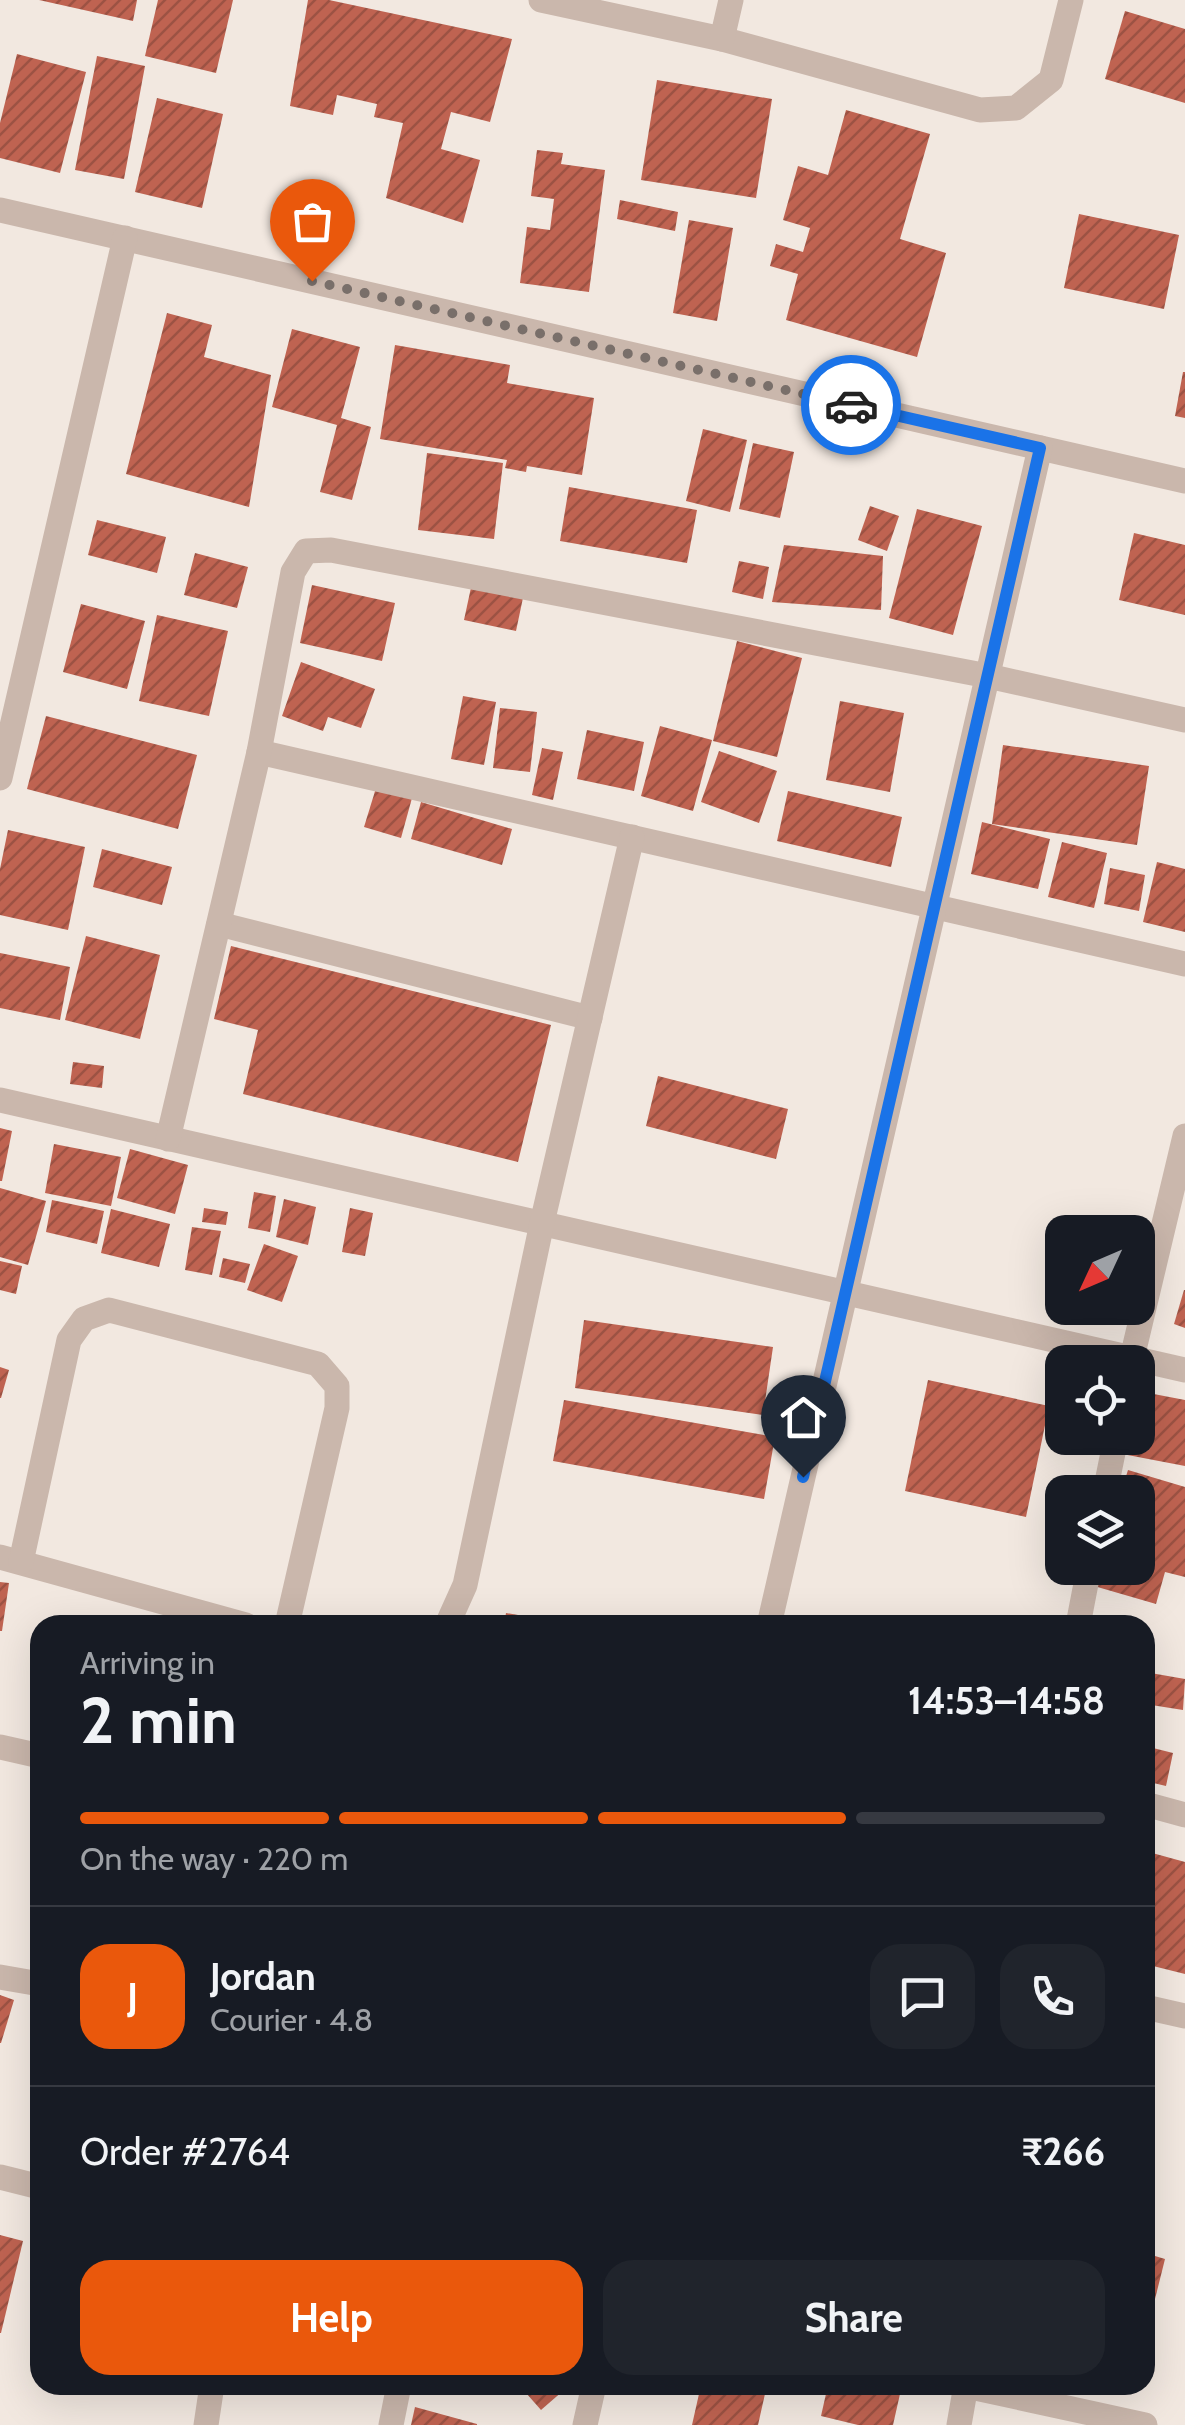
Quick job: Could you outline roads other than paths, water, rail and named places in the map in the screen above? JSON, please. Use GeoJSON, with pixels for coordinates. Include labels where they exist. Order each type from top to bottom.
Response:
{"type":"FeatureCollection","features":[{"type":"Feature","properties":{"kind":"street"},"geometry":{"type":"LineString","coordinates":[[541,0],[722,39],[980,110],[1016,108],[1051,80],[1070,0]]}},
{"type":"Feature","properties":{"kind":"street"},"geometry":{"type":"LineString","coordinates":[[722,39],[731,0]]}},
{"type":"Feature","properties":{"kind":"street"},"geometry":{"type":"LineString","coordinates":[[0,210],[1185,481]]}},
{"type":"Feature","properties":{"kind":"street"},"geometry":{"type":"LineString","coordinates":[[0,778],[125,238]]}},
{"type":"Feature","properties":{"kind":"street"},"geometry":{"type":"LineString","coordinates":[[771,1615],[1040,448]]}},
{"type":"Feature","properties":{"kind":"street"},"geometry":{"type":"LineString","coordinates":[[168,1139],[258,752],[294,572],[306,552],[331,550],[988,676],[1185,720]]}},
{"type":"Feature","properties":{"kind":"street"},"geometry":{"type":"LineString","coordinates":[[258,752],[1185,964]]}},
{"type":"Feature","properties":{"kind":"street"},"geometry":{"type":"LineString","coordinates":[[451,1615],[465,1584],[542,1224],[632,838]]}},
{"type":"Feature","properties":{"kind":"street"},"geometry":{"type":"LineString","coordinates":[[218,924],[590,1018]]}},
{"type":"Feature","properties":{"kind":"street"},"geometry":{"type":"LineString","coordinates":[[0,1100],[1069,1345]]}},
{"type":"Feature","properties":{"kind":"street"},"geometry":{"type":"LineString","coordinates":[[1136,1345],[1185,1136]]}},
{"type":"Feature","properties":{"kind":"street"},"geometry":{"type":"LineString","coordinates":[[210,1615],[10,1559],[69,1340],[84,1320],[109,1310],[318,1364],[337,1386],[337,1408],[289,1615]]}},
{"type":"Feature","properties":{"kind":"street"},"geometry":{"type":"LineString","coordinates":[[1155,1364],[1185,1370]]}},
{"type":"Feature","properties":{"kind":"street"},"geometry":{"type":"LineString","coordinates":[[1080,1615],[1086,1585]]}},
{"type":"Feature","properties":{"kind":"street"},"geometry":{"type":"LineString","coordinates":[[0,1747],[30,1754]]}},
{"type":"Feature","properties":{"kind":"street"},"geometry":{"type":"LineString","coordinates":[[1155,1806],[1185,1814]]}},
{"type":"Feature","properties":{"kind":"street"},"geometry":{"type":"LineString","coordinates":[[0,1977],[30,1982]]}},
{"type":"Feature","properties":{"kind":"street"},"geometry":{"type":"LineString","coordinates":[[1155,2009],[1185,2016]]}},
{"type":"Feature","properties":{"kind":"street"},"geometry":{"type":"LineString","coordinates":[[0,2177],[30,2185]]}},
{"type":"Feature","properties":{"kind":"street"},"geometry":{"type":"LineString","coordinates":[[206,2425],[210,2395]]}},
{"type":"Feature","properties":{"kind":"street"},"geometry":{"type":"LineString","coordinates":[[391,2425],[398,2395]]}},
{"type":"Feature","properties":{"kind":"street"},"geometry":{"type":"LineString","coordinates":[[585,2425],[592,2395]]}},
{"type":"Feature","properties":{"kind":"street"},"geometry":{"type":"LineString","coordinates":[[958,2425],[964,2395]]}},
{"type":"Feature","properties":{"kind":"street"},"geometry":{"type":"LineString","coordinates":[[1011,2395],[1146,2425]]}}]}
